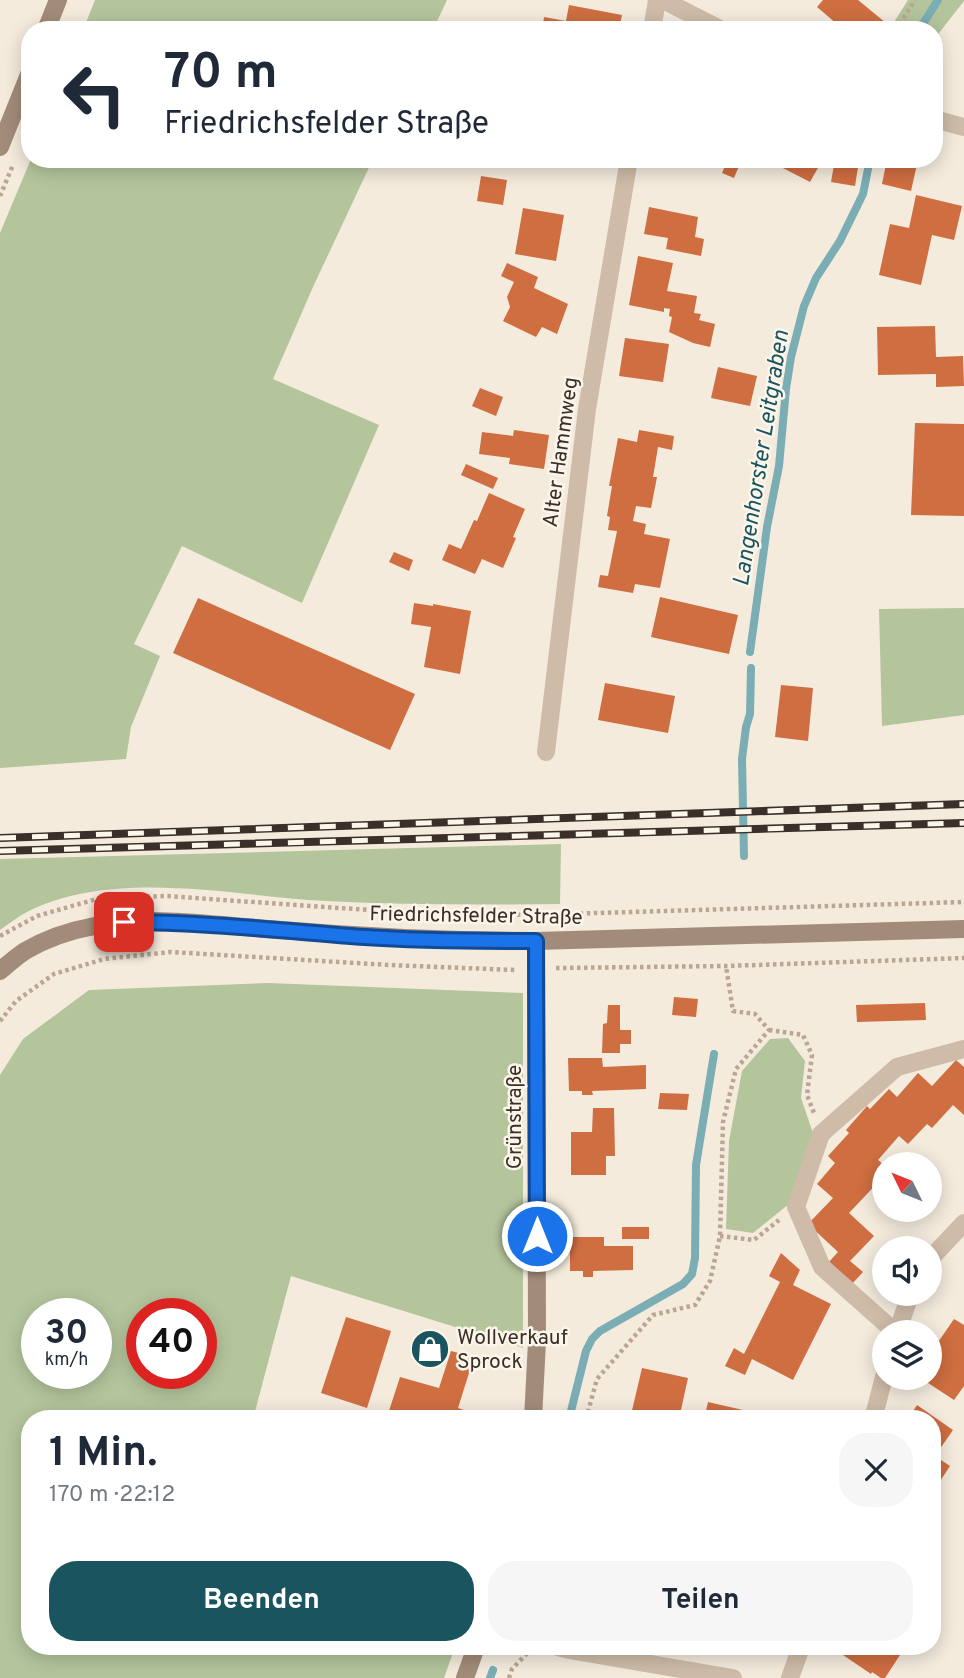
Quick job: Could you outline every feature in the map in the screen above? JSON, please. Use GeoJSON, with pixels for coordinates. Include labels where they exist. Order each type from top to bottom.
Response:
{"type":"FeatureCollection","features":[{"type":"Feature","properties":{"kind":"main road"},"geometry":{"type":"LineString","coordinates":[[50,21],[58,0]]}},
{"type":"Feature","properties":{"kind":"main road"},"geometry":{"type":"LineString","coordinates":[[0,147],[21,94]]}},
{"type":"Feature","properties":{"kind":"main road","name":"Friedrichsfelder Straße"},"geometry":{"type":"LineString","coordinates":[[0,971],[26,951],[57,937],[88,927],[124,922],[469,941],[964,929]]}},
{"type":"Feature","properties":{"kind":"main road","name":"Grünstraße"},"geometry":{"type":"LineString","coordinates":[[533,1410],[537,1342],[536,941]]}},
{"type":"Feature","properties":{"kind":"main road"},"geometry":{"type":"LineString","coordinates":[[465,1678],[473,1655]]}},
{"type":"Feature","properties":{"kind":"street"},"geometry":{"type":"LineString","coordinates":[[654,21],[657,0]]}},
{"type":"Feature","properties":{"kind":"street"},"geometry":{"type":"LineString","coordinates":[[663,0],[704,21]]}},
{"type":"Feature","properties":{"kind":"street"},"geometry":{"type":"LineString","coordinates":[[943,121],[964,127]]}},
{"type":"Feature","properties":{"kind":"street","name":"Alter Hammweg"},"geometry":{"type":"LineString","coordinates":[[546,752],[587,409],[627,168]]}},
{"type":"Feature","properties":{"kind":"street"},"geometry":{"type":"LineString","coordinates":[[882,1320],[822,1267],[796,1207],[821,1134],[897,1067],[964,1049]]}},
{"type":"Feature","properties":{"kind":"street"},"geometry":{"type":"LineString","coordinates":[[942,1246],[964,1223]]}},
{"type":"Feature","properties":{"kind":"street"},"geometry":{"type":"LineString","coordinates":[[875,1410],[881,1390]]}},
{"type":"Feature","properties":{"kind":"street"},"geometry":{"type":"LineString","coordinates":[[598,1655],[733,1678]]}},
{"type":"Feature","properties":{"kind":"street"},"geometry":{"type":"LineString","coordinates":[[790,1678],[798,1655]]}},
{"type":"Feature","properties":{"kind":"path"},"geometry":{"type":"LineString","coordinates":[[902,21],[915,0]]}},
{"type":"Feature","properties":{"kind":"path"},"geometry":{"type":"LineString","coordinates":[[0,936],[37,916],[100,898],[126,897],[166,896],[369,910],[531,915],[964,902]]}},
{"type":"Feature","properties":{"kind":"path"},"geometry":{"type":"LineString","coordinates":[[0,1021],[16,1001],[54,974],[104,959],[171,952],[389,965],[536,970],[565,967],[964,957]]}},
{"type":"Feature","properties":{"kind":"path"},"geometry":{"type":"LineString","coordinates":[[726,965],[733,1010],[755,1014],[769,1030],[803,1035],[811,1055],[807,1095],[821,1134]]}},
{"type":"Feature","properties":{"kind":"path"},"geometry":{"type":"LineString","coordinates":[[588,1410],[597,1379],[653,1315],[695,1305],[710,1281],[720,1236],[723,1122],[726,1108],[736,1069],[769,1030]]}},
{"type":"Feature","properties":{"kind":"path"},"geometry":{"type":"LineString","coordinates":[[720,1236],[754,1240],[796,1207]]}},
{"type":"Feature","properties":{"kind":"path"},"geometry":{"type":"LineString","coordinates":[[509,1678],[512,1670],[526,1655]]}},
{"type":"Feature","properties":{"kind":"green space"},"geometry":{"type":"Polygon","coordinates":[[[95,0],[447,0],[437,21],[87,21],[95,0]]]}},
{"type":"Feature","properties":{"kind":"green space"},"geometry":{"type":"Polygon","coordinates":[[[908,0],[964,0],[943,28],[943,21],[895,21],[908,0]]]}},
{"type":"Feature","properties":{"kind":"green space"},"geometry":{"type":"Polygon","coordinates":[[[27,168],[369,168],[273,379],[379,425],[302,603],[182,546],[134,644],[160,656],[131,727],[126,759],[0,768],[0,233],[27,168]]]}},
{"type":"Feature","properties":{"kind":"green space"},"geometry":{"type":"Polygon","coordinates":[[[964,608],[964,715],[882,726],[879,609],[964,608]]]}},
{"type":"Feature","properties":{"kind":"green space"},"geometry":{"type":"Polygon","coordinates":[[[561,844],[560,904],[355,902],[174,888],[135,888],[97,891],[61,899],[27,912],[0,930],[0,859],[561,844]]]}},
{"type":"Feature","properties":{"kind":"green space"},"geometry":{"type":"Polygon","coordinates":[[[268,983],[523,993],[523,1348],[291,1276],[255,1410],[21,1410],[21,1655],[452,1655],[444,1678],[0,1678],[0,1075],[23,1039],[89,990],[268,983]]]}},
{"type":"Feature","properties":{"kind":"green space"},"geometry":{"type":"Polygon","coordinates":[[[788,1038],[805,1061],[801,1098],[813,1133],[789,1204],[753,1233],[726,1229],[729,1141],[742,1071],[770,1039],[788,1038]]]}},
{"type":"Feature","properties":{"kind":"building"},"geometry":{"type":"Polygon","coordinates":[[[823,0],[858,0],[884,21],[833,21],[817,7],[823,0]]]}},
{"type":"Feature","properties":{"kind":"building"},"geometry":{"type":"Polygon","coordinates":[[[569,5],[622,15],[621,21],[566,21],[569,5]]]}},
{"type":"Feature","properties":{"kind":"building"},"geometry":{"type":"Polygon","coordinates":[[[544,17],[566,21],[543,21],[544,17]]]}},
{"type":"Feature","properties":{"kind":"building"},"geometry":{"type":"Polygon","coordinates":[[[724,168],[738,168],[734,178],[722,173],[724,168]]]}},
{"type":"Feature","properties":{"kind":"building"},"geometry":{"type":"Polygon","coordinates":[[[783,168],[818,168],[810,182],[783,168]]]}},
{"type":"Feature","properties":{"kind":"building"},"geometry":{"type":"Polygon","coordinates":[[[833,168],[858,168],[855,186],[831,182],[833,168]]]}},
{"type":"Feature","properties":{"kind":"building"},"geometry":{"type":"Polygon","coordinates":[[[885,168],[916,168],[911,191],[882,184],[885,168]]]}},
{"type":"Feature","properties":{"kind":"building"},"geometry":{"type":"Polygon","coordinates":[[[481,176],[507,180],[503,205],[477,201],[481,176]]]}},
{"type":"Feature","properties":{"kind":"building"},"geometry":{"type":"Polygon","coordinates":[[[916,195],[962,206],[954,240],[932,235],[921,285],[879,275],[890,224],[909,228],[916,195]]]}},
{"type":"Feature","properties":{"kind":"building"},"geometry":{"type":"Polygon","coordinates":[[[649,207],[698,217],[695,237],[704,239],[701,256],[666,249],[668,238],[644,234],[649,207]]]}},
{"type":"Feature","properties":{"kind":"building"},"geometry":{"type":"Polygon","coordinates":[[[523,208],[564,215],[556,261],[515,254],[523,208]]]}},
{"type":"Feature","properties":{"kind":"building"},"geometry":{"type":"Polygon","coordinates":[[[638,256],[673,263],[667,291],[697,296],[694,313],[701,314],[699,320],[715,324],[710,347],[669,332],[672,317],[669,316],[670,309],[664,308],[664,312],[629,305],[638,256]]]}},
{"type":"Feature","properties":{"kind":"building"},"geometry":{"type":"Polygon","coordinates":[[[507,263],[538,277],[534,288],[568,304],[557,334],[542,327],[536,337],[503,321],[510,307],[507,297],[514,282],[501,276],[507,263]]]}},
{"type":"Feature","properties":{"kind":"building"},"geometry":{"type":"Polygon","coordinates":[[[935,326],[936,357],[963,356],[964,386],[936,387],[936,374],[878,375],[877,327],[935,326]]]}},
{"type":"Feature","properties":{"kind":"building"},"geometry":{"type":"Polygon","coordinates":[[[625,338],[669,344],[663,382],[619,376],[625,338]]]}},
{"type":"Feature","properties":{"kind":"building"},"geometry":{"type":"Polygon","coordinates":[[[718,367],[757,376],[750,406],[711,398],[718,367]]]}},
{"type":"Feature","properties":{"kind":"building"},"geometry":{"type":"Polygon","coordinates":[[[480,388],[503,397],[496,416],[472,406],[480,388]]]}},
{"type":"Feature","properties":{"kind":"building"},"geometry":{"type":"Polygon","coordinates":[[[915,423],[964,424],[964,516],[911,515],[915,423]]]}},
{"type":"Feature","properties":{"kind":"building"},"geometry":{"type":"Polygon","coordinates":[[[514,430],[549,435],[544,469],[509,464],[510,458],[479,454],[482,432],[513,436],[514,430]]]}},
{"type":"Feature","properties":{"kind":"building"},"geometry":{"type":"Polygon","coordinates":[[[639,430],[674,436],[672,450],[658,447],[653,477],[657,477],[651,508],[636,506],[633,521],[646,524],[644,534],[670,539],[660,588],[635,584],[633,593],[598,587],[600,575],[608,576],[617,531],[608,530],[610,517],[607,516],[612,486],[609,486],[618,438],[637,442],[639,430]]]}},
{"type":"Feature","properties":{"kind":"building"},"geometry":{"type":"Polygon","coordinates":[[[466,464],[498,478],[493,489],[461,475],[466,464]]]}},
{"type":"Feature","properties":{"kind":"building"},"geometry":{"type":"Polygon","coordinates":[[[489,493],[525,509],[503,568],[482,559],[475,574],[442,560],[449,544],[461,549],[489,493]]]}},
{"type":"Feature","properties":{"kind":"building"},"geometry":{"type":"Polygon","coordinates":[[[394,552],[413,560],[409,571],[389,562],[394,552]]]}},
{"type":"Feature","properties":{"kind":"building"},"geometry":{"type":"Polygon","coordinates":[[[660,597],[738,615],[729,654],[651,637],[660,597]]]}},
{"type":"Feature","properties":{"kind":"building"},"geometry":{"type":"Polygon","coordinates":[[[198,598],[415,694],[390,750],[173,653],[198,598]]]}},
{"type":"Feature","properties":{"kind":"building"},"geometry":{"type":"Polygon","coordinates":[[[414,603],[471,611],[460,674],[424,667],[431,627],[411,624],[414,603]]]}},
{"type":"Feature","properties":{"kind":"building"},"geometry":{"type":"Polygon","coordinates":[[[605,683],[675,696],[668,733],[598,720],[605,683]]]}},
{"type":"Feature","properties":{"kind":"building"},"geometry":{"type":"Polygon","coordinates":[[[781,685],[813,688],[808,741],[775,737],[781,685]]]}},
{"type":"Feature","properties":{"kind":"building"},"geometry":{"type":"Polygon","coordinates":[[[674,997],[698,999],[696,1017],[672,1015],[674,997]]]}},
{"type":"Feature","properties":{"kind":"building"},"geometry":{"type":"Polygon","coordinates":[[[925,1003],[926,1020],[857,1022],[856,1005],[925,1003]]]}},
{"type":"Feature","properties":{"kind":"building"},"geometry":{"type":"Polygon","coordinates":[[[608,1005],[620,1005],[620,1030],[631,1030],[631,1044],[620,1044],[620,1053],[602,1053],[603,1024],[607,1023],[608,1005]]]}},
{"type":"Feature","properties":{"kind":"building"},"geometry":{"type":"Polygon","coordinates":[[[568,1058],[602,1058],[603,1067],[646,1065],[646,1089],[592,1091],[593,1095],[582,1095],[582,1091],[569,1091],[568,1058]]]}},
{"type":"Feature","properties":{"kind":"building"},"geometry":{"type":"Polygon","coordinates":[[[956,1060],[964,1067],[964,1115],[953,1105],[932,1128],[927,1124],[908,1144],[899,1136],[885,1152],[872,1152],[872,1189],[849,1213],[874,1236],[850,1261],[863,1272],[851,1285],[828,1263],[838,1252],[808,1224],[833,1198],[817,1184],[835,1163],[828,1156],[849,1133],[846,1130],[867,1106],[870,1109],[889,1089],[897,1097],[918,1073],[932,1086],[956,1060]]]}},
{"type":"Feature","properties":{"kind":"building"},"geometry":{"type":"Polygon","coordinates":[[[660,1093],[689,1094],[687,1110],[658,1109],[660,1093]]]}},
{"type":"Feature","properties":{"kind":"building"},"geometry":{"type":"Polygon","coordinates":[[[593,1108],[614,1108],[615,1156],[606,1156],[606,1175],[571,1175],[571,1132],[592,1132],[593,1108]]]}},
{"type":"Feature","properties":{"kind":"building"},"geometry":{"type":"Polygon","coordinates":[[[622,1227],[649,1227],[649,1239],[622,1239],[622,1227]]]}},
{"type":"Feature","properties":{"kind":"building"},"geometry":{"type":"Polygon","coordinates":[[[570,1237],[604,1237],[604,1246],[633,1246],[633,1270],[593,1271],[593,1277],[583,1277],[583,1271],[570,1271],[570,1237]]]}},
{"type":"Feature","properties":{"kind":"building"},"geometry":{"type":"Polygon","coordinates":[[[781,1253],[800,1270],[793,1285],[831,1304],[793,1380],[752,1359],[745,1375],[725,1366],[734,1348],[744,1354],[780,1282],[769,1276],[781,1253]]]}},
{"type":"Feature","properties":{"kind":"building"},"geometry":{"type":"Polygon","coordinates":[[[346,1317],[391,1331],[367,1408],[321,1393],[346,1317]]]}},
{"type":"Feature","properties":{"kind":"building"},"geometry":{"type":"Polygon","coordinates":[[[954,1319],[964,1325],[964,1386],[954,1400],[939,1390],[942,1390],[942,1336],[954,1319]]]}},
{"type":"Feature","properties":{"kind":"building"},"geometry":{"type":"Polygon","coordinates":[[[451,1351],[474,1357],[458,1408],[464,1410],[389,1410],[400,1377],[439,1388],[451,1351]]]}},
{"type":"Feature","properties":{"kind":"building"},"geometry":{"type":"Polygon","coordinates":[[[642,1368],[688,1378],[681,1410],[632,1410],[642,1368]]]}},
{"type":"Feature","properties":{"kind":"building"},"geometry":{"type":"Polygon","coordinates":[[[708,1402],[743,1410],[706,1410],[708,1402]]]}},
{"type":"Feature","properties":{"kind":"building"},"geometry":{"type":"Polygon","coordinates":[[[941,1422],[953,1430],[941,1447],[941,1422]]]}},
{"type":"Feature","properties":{"kind":"building"},"geometry":{"type":"Polygon","coordinates":[[[941,1460],[950,1466],[941,1480],[941,1460]]]}},
{"type":"Feature","properties":{"kind":"building"},"geometry":{"type":"Polygon","coordinates":[[[843,1655],[900,1655],[885,1678],[872,1672],[871,1674],[843,1655]]]}},
{"type":"Feature","properties":{"kind":"waterway","name":"Langenhorster Leitgraben"},"geometry":{"type":"LineString","coordinates":[[925,21],[938,0]]}},
{"type":"Feature","properties":{"kind":"waterway","name":"Langenhorster Leitgraben"},"geometry":{"type":"LineString","coordinates":[[750,652],[767,527],[779,466],[791,357],[804,306],[816,278],[840,241],[863,194],[868,168]]}},
{"type":"Feature","properties":{"kind":"waterway","name":"Langenhorster Leitgraben"},"geometry":{"type":"LineString","coordinates":[[744,856],[742,759],[750,714],[751,668]]}},
{"type":"Feature","properties":{"kind":"waterway","name":"Langenhorster Leitgraben"},"geometry":{"type":"LineString","coordinates":[[571,1410],[586,1351],[592,1339],[600,1331],[683,1284],[692,1274],[695,1258],[696,1165],[714,1054]]}},
{"type":"Feature","properties":{"kind":"waterway","name":"Langenhorster Leitgraben"},"geometry":{"type":"LineString","coordinates":[[490,1678],[493,1670]]}},
{"type":"Feature","properties":{"kind":"railway"},"geometry":{"type":"LineString","coordinates":[[0,838],[964,804]]}},
{"type":"Feature","properties":{"kind":"railway"},"geometry":{"type":"LineString","coordinates":[[0,851],[964,823]]}},
{"type":"Feature","properties":{"kind":"place","name":"Wollverkauf Sprock"},"geometry":{"type":"Point","coordinates":[430,1349]}},
{"type":"Feature","properties":{"kind":"route"},"geometry":{"type":"LineString","coordinates":[[124,922],[162,922],[368,937],[536,941],[537,1236]]}}]}
